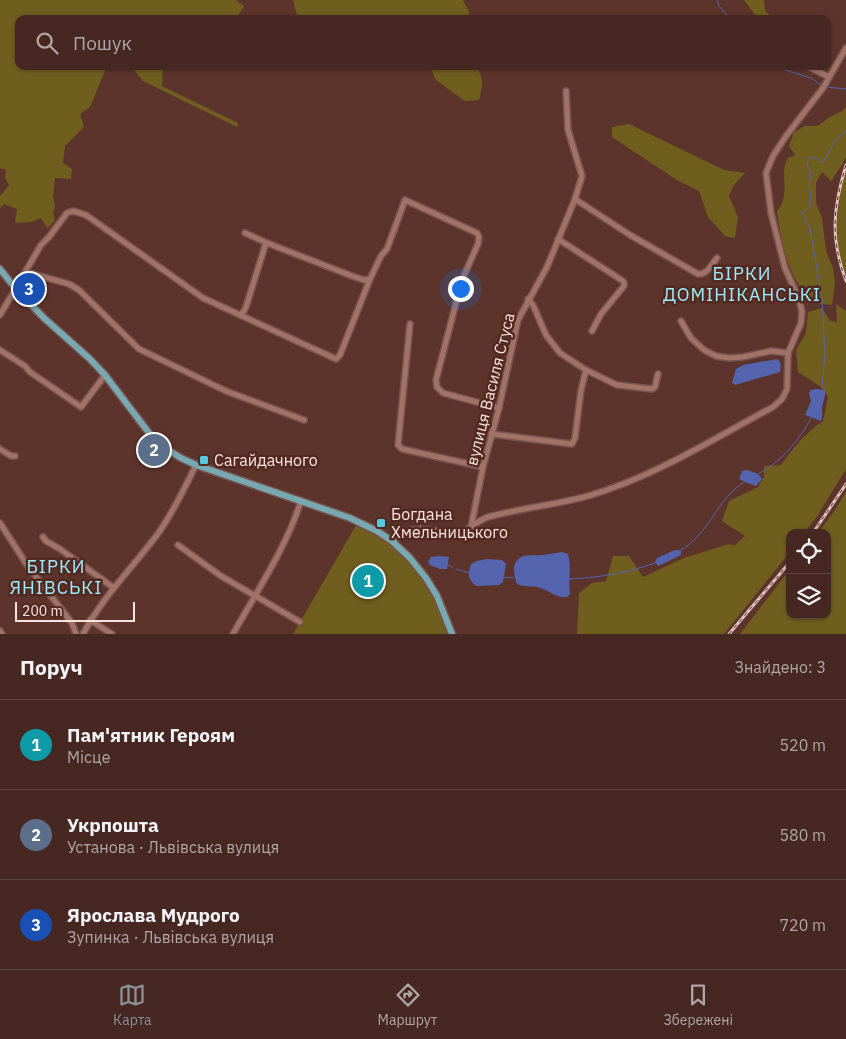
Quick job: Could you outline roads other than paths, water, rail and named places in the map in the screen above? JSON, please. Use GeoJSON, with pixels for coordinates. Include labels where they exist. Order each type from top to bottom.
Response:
{"type":"FeatureCollection","features":[{"type":"Feature","properties":{"kind":"main road"},"geometry":{"type":"LineString","coordinates":[[0,269],[15,288],[44,318],[105,375],[149,433],[168,450],[196,465],[350,518],[377,531],[392,541],[418,566],[437,596],[452,634]]}},
{"type":"Feature","properties":{"kind":"street"},"geometry":{"type":"LineString","coordinates":[[392,541],[408,531],[461,532],[471,528],[484,518],[515,510],[566,502],[615,487],[636,479],[685,454],[773,407],[782,399],[787,389],[788,353],[801,323],[802,312],[799,299],[785,268],[771,213],[766,173],[773,156],[822,88],[846,48]]}},
{"type":"Feature","properties":{"kind":"street"},"geometry":{"type":"LineString","coordinates":[[815,70],[829,77]]}},
{"type":"Feature","properties":{"kind":"street","name":"вулиця Василя Стуса"},"geometry":{"type":"LineString","coordinates":[[471,528],[483,467],[499,408],[518,320],[546,267],[575,199],[582,176],[568,130],[566,91]]}},
{"type":"Feature","properties":{"kind":"street"},"geometry":{"type":"LineString","coordinates":[[575,199],[630,235],[698,274],[705,273],[717,258]]}},
{"type":"Feature","properties":{"kind":"street"},"geometry":{"type":"LineString","coordinates":[[0,315],[41,245],[68,213],[73,211],[86,215],[202,298],[336,359],[340,355],[370,279],[387,249],[405,200],[477,233],[479,237],[478,244],[462,280],[436,380],[437,387],[443,393],[499,408]]}},
{"type":"Feature","properties":{"kind":"street"},"geometry":{"type":"LineString","coordinates":[[245,233],[352,276],[364,280],[370,279]]}},
{"type":"Feature","properties":{"kind":"street"},"geometry":{"type":"LineString","coordinates":[[558,239],[623,280],[624,286],[601,314],[592,332]]}},
{"type":"Feature","properties":{"kind":"street"},"geometry":{"type":"LineString","coordinates":[[240,315],[244,311],[267,243]]}},
{"type":"Feature","properties":{"kind":"street"},"geometry":{"type":"LineString","coordinates":[[26,272],[69,284],[79,290],[138,349],[226,391],[304,420]]}},
{"type":"Feature","properties":{"kind":"street"},"geometry":{"type":"LineString","coordinates":[[528,299],[533,304],[546,335],[560,353],[586,370],[617,385],[652,389],[655,387],[658,374]]}},
{"type":"Feature","properties":{"kind":"street"},"geometry":{"type":"LineString","coordinates":[[681,321],[691,338],[704,350],[716,356],[729,358],[743,357],[771,350],[788,353]]}},
{"type":"Feature","properties":{"kind":"street"},"geometry":{"type":"LineString","coordinates":[[410,324],[398,445],[402,449],[483,467]]}},
{"type":"Feature","properties":{"kind":"street"},"geometry":{"type":"LineString","coordinates":[[0,350],[81,407],[105,375]]}},
{"type":"Feature","properties":{"kind":"street"},"geometry":{"type":"LineString","coordinates":[[491,434],[572,444],[575,438],[581,390],[586,370]]}},
{"type":"Feature","properties":{"kind":"street"},"geometry":{"type":"LineString","coordinates":[[0,449],[11,456],[15,456]]}},
{"type":"Feature","properties":{"kind":"street"},"geometry":{"type":"LineString","coordinates":[[83,634],[89,622],[174,510],[196,465]]}},
{"type":"Feature","properties":{"kind":"street"},"geometry":{"type":"LineString","coordinates":[[233,634],[286,539],[301,501]]}},
{"type":"Feature","properties":{"kind":"street"},"geometry":{"type":"LineString","coordinates":[[0,524],[27,565],[72,623],[76,634]]}},
{"type":"Feature","properties":{"kind":"street"},"geometry":{"type":"LineString","coordinates":[[43,537],[114,588]]}},
{"type":"Feature","properties":{"kind":"street"},"geometry":{"type":"LineString","coordinates":[[178,545],[221,576],[300,622]]}},
{"type":"Feature","properties":{"kind":"street"},"geometry":{"type":"LineString","coordinates":[[72,623],[77,626],[89,622]]}},
{"type":"Feature","properties":{"kind":"street"},"geometry":{"type":"LineString","coordinates":[[89,622],[112,634]]}},
{"type":"Feature","properties":{"kind":"water"},"geometry":{"type":"Polygon","coordinates":[[[777,359],[781,366],[780,372],[735,385],[732,383],[736,369],[743,365],[777,359]]]}},
{"type":"Feature","properties":{"kind":"water"},"geometry":{"type":"Polygon","coordinates":[[[811,390],[825,390],[821,421],[805,415],[811,401],[809,393],[811,390]]]}},
{"type":"Feature","properties":{"kind":"water"},"geometry":{"type":"Polygon","coordinates":[[[747,470],[761,477],[762,479],[756,486],[739,479],[742,471],[747,470]]]}},
{"type":"Feature","properties":{"kind":"water"},"geometry":{"type":"Polygon","coordinates":[[[675,550],[681,551],[681,555],[658,566],[655,562],[657,558],[675,550]]]}},
{"type":"Feature","properties":{"kind":"water"},"geometry":{"type":"Polygon","coordinates":[[[562,552],[568,554],[570,564],[570,594],[567,597],[560,597],[541,588],[517,584],[514,568],[518,559],[529,555],[562,552]]]}},
{"type":"Feature","properties":{"kind":"water"},"geometry":{"type":"Polygon","coordinates":[[[431,557],[449,557],[447,569],[440,569],[430,565],[428,562],[431,557]]]}},
{"type":"Feature","properties":{"kind":"water"},"geometry":{"type":"Polygon","coordinates":[[[487,559],[502,560],[506,564],[503,582],[499,585],[476,586],[469,576],[471,564],[487,559]]]}},
{"type":"Feature","properties":{"kind":"waterway"},"geometry":{"type":"LineString","coordinates":[[717,0],[719,6],[727,15]]}},
{"type":"Feature","properties":{"kind":"waterway"},"geometry":{"type":"LineString","coordinates":[[785,70],[811,78],[821,85]]}},
{"type":"Feature","properties":{"kind":"waterway"},"geometry":{"type":"LineString","coordinates":[[826,87],[846,89]]}},
{"type":"Feature","properties":{"kind":"waterway"},"geometry":{"type":"LineString","coordinates":[[822,388],[825,354],[822,298],[810,228],[802,213],[810,207],[811,195],[809,186],[811,173],[807,163],[808,159],[815,157],[823,163],[835,141],[846,130]]}},
{"type":"Feature","properties":{"kind":"waterway"},"geometry":{"type":"LineString","coordinates":[[758,474],[789,450],[811,418]]}},
{"type":"Feature","properties":{"kind":"waterway"},"geometry":{"type":"LineString","coordinates":[[679,551],[698,536],[728,496],[746,481]]}},
{"type":"Feature","properties":{"kind":"waterway"},"geometry":{"type":"LineString","coordinates":[[568,579],[634,570],[655,563]]}},
{"type":"Feature","properties":{"kind":"waterway"},"geometry":{"type":"LineString","coordinates":[[447,564],[453,568]]}},
{"type":"Feature","properties":{"kind":"waterway"},"geometry":{"type":"LineString","coordinates":[[456,569],[470,573]]}},
{"type":"Feature","properties":{"kind":"waterway"},"geometry":{"type":"LineString","coordinates":[[503,577],[514,578]]}},
{"type":"Feature","properties":{"kind":"railway"},"geometry":{"type":"LineString","coordinates":[[846,165],[838,195],[835,223],[837,251],[846,281]]}},
{"type":"Feature","properties":{"kind":"railway"},"geometry":{"type":"LineString","coordinates":[[816,529],[846,484]]}},
{"type":"Feature","properties":{"kind":"railway"},"geometry":{"type":"LineString","coordinates":[[729,634],[786,567]]}},
{"type":"Feature","properties":{"kind":"place","name":"Ярослава Мудрого"},"geometry":{"type":"Point","coordinates":[29,289]}},
{"type":"Feature","properties":{"kind":"place","name":"Укрпошта"},"geometry":{"type":"Point","coordinates":[154,450]}},
{"type":"Feature","properties":{"kind":"place","name":"Сагайдачного"},"geometry":{"type":"Point","coordinates":[204,460]}},
{"type":"Feature","properties":{"kind":"place","name":"Богдана Хмельницького"},"geometry":{"type":"Point","coordinates":[381,523]}},
{"type":"Feature","properties":{"kind":"place","name":"Пам'ятник Героям"},"geometry":{"type":"Point","coordinates":[368,581]}},
{"type":"Feature","properties":{"kind":"district","name":"БІРКИ ДОМІНІКАНСЬКІ"},"geometry":{"type":"Point","coordinates":[742,283]}},
{"type":"Feature","properties":{"kind":"district","name":"БІРКИ ЯНІВСЬКІ"},"geometry":{"type":"Point","coordinates":[56,576]}}]}
